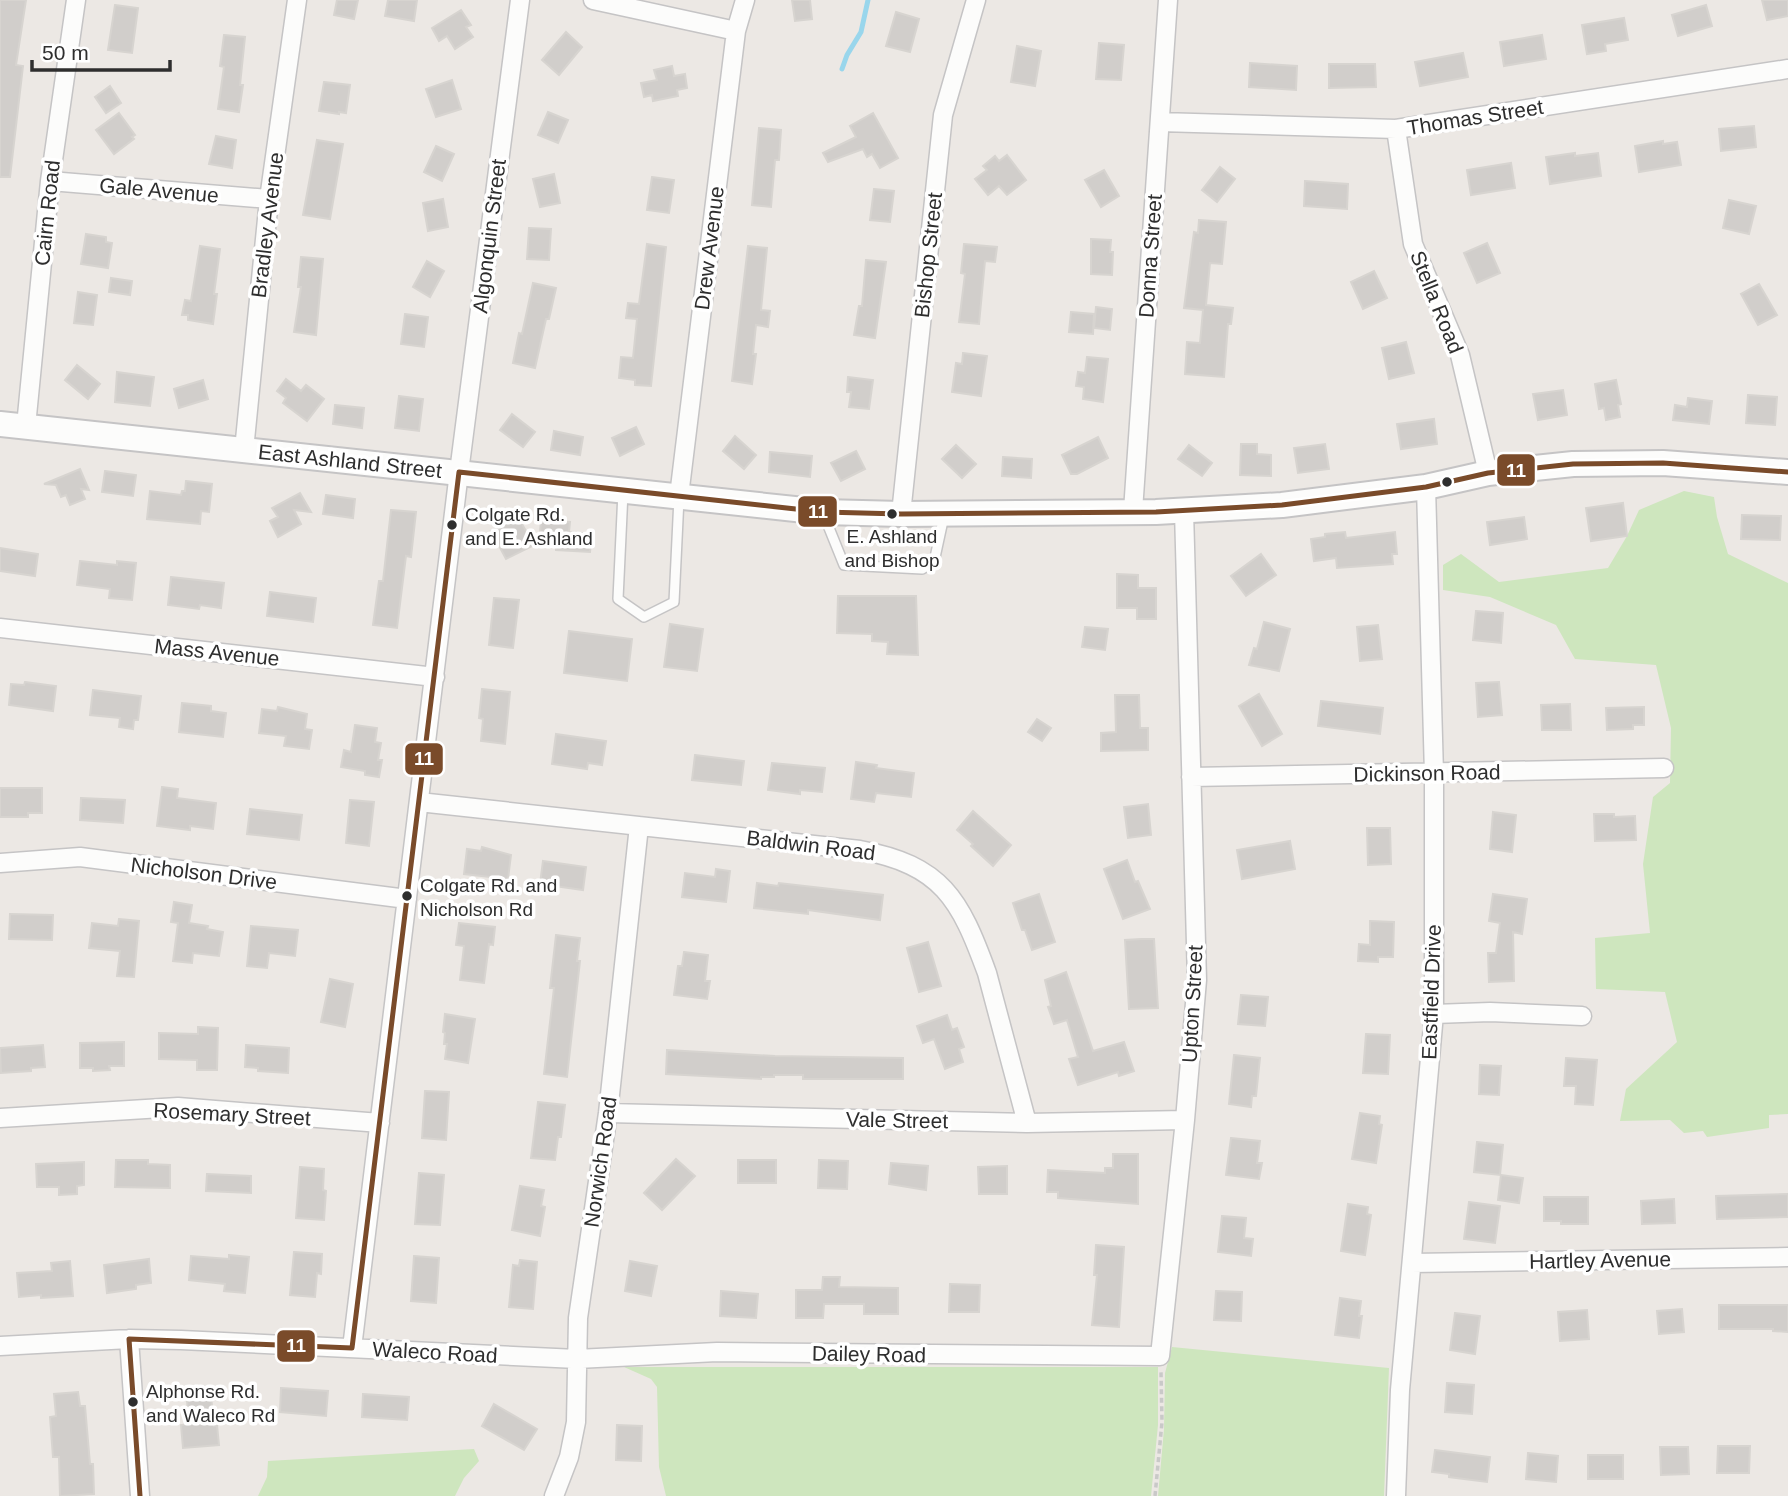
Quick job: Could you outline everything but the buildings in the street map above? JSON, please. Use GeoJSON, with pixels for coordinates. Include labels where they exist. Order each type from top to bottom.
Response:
{"type":"FeatureCollection","features":[{"type":"Feature","properties":{"kind":"main road","name":"East Ashland Street"},"geometry":{"type":"LineString","coordinates":[[0,424],[823,512],[945,514],[1184,511],[1282,505],[1426,487],[1489,473],[1573,464],[1662,463],[1788,472]]}},
{"type":"Feature","properties":{"kind":"street","name":"Cairn Road"},"geometry":{"type":"LineString","coordinates":[[26,426],[50,180],[76,0]]}},
{"type":"Feature","properties":{"kind":"street","name":"Bradley Avenue"},"geometry":{"type":"LineString","coordinates":[[244,450],[269,199],[297,0]]}},
{"type":"Feature","properties":{"kind":"street","name":"Algonquin Street"},"geometry":{"type":"LineString","coordinates":[[352,1348],[459,472],[520,0]]}},
{"type":"Feature","properties":{"kind":"street"},"geometry":{"type":"LineString","coordinates":[[593,0],[736,31]]}},
{"type":"Feature","properties":{"kind":"street","name":"Drew Avenue"},"geometry":{"type":"LineString","coordinates":[[679,496],[736,31],[745,0]]}},
{"type":"Feature","properties":{"kind":"street","name":"Bishop Street"},"geometry":{"type":"LineString","coordinates":[[901,514],[943,116],[976,0]]}},
{"type":"Feature","properties":{"kind":"street","name":"Donna Street"},"geometry":{"type":"LineString","coordinates":[[1133,511],[1168,0]]}},
{"type":"Feature","properties":{"kind":"street","name":"Thomas Street"},"geometry":{"type":"LineString","coordinates":[[1160,122],[1396,129],[1788,69]]}},
{"type":"Feature","properties":{"kind":"street","name":"Stella Road"},"geometry":{"type":"LineString","coordinates":[[1396,129],[1413,244],[1460,355],[1489,473]]}},
{"type":"Feature","properties":{"kind":"street","name":"Gale Avenue"},"geometry":{"type":"LineString","coordinates":[[50,180],[269,199]]}},
{"type":"Feature","properties":{"kind":"street","name":"Eastfield Drive"},"geometry":{"type":"LineString","coordinates":[[1396,1496],[1400,1390],[1434,1014],[1434,774],[1426,487]]}},
{"type":"Feature","properties":{"kind":"street","name":"Upton Street"},"geometry":{"type":"LineString","coordinates":[[1160,1356],[1197,980],[1184,511]]}},
{"type":"Feature","properties":{"kind":"street","name":"Mass Avenue"},"geometry":{"type":"LineString","coordinates":[[0,628],[435,677]]}},
{"type":"Feature","properties":{"kind":"street","name":"Dickinson Road"},"geometry":{"type":"LineString","coordinates":[[1191,777],[1664,768]]}},
{"type":"Feature","properties":{"kind":"street","name":"Baldwin Road"},"geometry":{"type":"LineString","coordinates":[[419,802],[860,850],[902,860],[920,868],[953,899],[979,950],[1027,1123]]}},
{"type":"Feature","properties":{"kind":"street","name":"Norwich Road"},"geometry":{"type":"LineString","coordinates":[[554,1496],[569,1457],[576,1422],[578,1318],[608,1113],[639,826]]}},
{"type":"Feature","properties":{"kind":"street","name":"Nicholson Drive"},"geometry":{"type":"LineString","coordinates":[[0,863],[80,858],[407,899]]}},
{"type":"Feature","properties":{"kind":"street"},"geometry":{"type":"LineString","coordinates":[[1434,1014],[1490,1012],[1582,1016]]}},
{"type":"Feature","properties":{"kind":"street","name":"Rosemary Street"},"geometry":{"type":"LineString","coordinates":[[0,1118],[178,1107],[380,1123]]}},
{"type":"Feature","properties":{"kind":"street","name":"Vale Street"},"geometry":{"type":"LineString","coordinates":[[608,1113],[1027,1123],[1185,1120]]}},
{"type":"Feature","properties":{"kind":"street","name":"Hartley Avenue"},"geometry":{"type":"LineString","coordinates":[[1412,1263],[1788,1257]]}},
{"type":"Feature","properties":{"kind":"street"},"geometry":{"type":"LineString","coordinates":[[129,1339],[140,1496]]}},
{"type":"Feature","properties":{"kind":"street","name":"Waleco Road"},"geometry":{"type":"LineString","coordinates":[[0,1346],[129,1339],[577,1359]]}},
{"type":"Feature","properties":{"kind":"street","name":"Dailey Road"},"geometry":{"type":"LineString","coordinates":[[577,1359],[717,1352],[1160,1356]]}},
{"type":"Feature","properties":{"kind":"lane"},"geometry":{"type":"LineString","coordinates":[[623,490],[618,599],[644,617],[674,601],[679,496]]}},
{"type":"Feature","properties":{"kind":"lane"},"geometry":{"type":"LineString","coordinates":[[823,512],[844,565],[922,569],[934,562],[945,514]]}},
{"type":"Feature","properties":{"kind":"path"},"geometry":{"type":"LineString","coordinates":[[1155,1496],[1162,1422],[1160,1356]]}},
{"type":"Feature","properties":{"kind":"green space"},"geometry":{"type":"Polygon","coordinates":[[[1684,491],[1714,497],[1728,554],[1788,583],[1788,1114],[1769,1115],[1769,1128],[1707,1137],[1703,1131],[1684,1133],[1670,1120],[1620,1121],[1626,1089],[1677,1042],[1665,992],[1596,989],[1595,938],[1650,933],[1643,864],[1653,797],[1670,783],[1671,728],[1656,665],[1575,659],[1556,625],[1490,597],[1443,590],[1443,565],[1461,554],[1499,582],[1608,568],[1639,510],[1684,491]]]}},
{"type":"Feature","properties":{"kind":"green space"},"geometry":{"type":"Polygon","coordinates":[[[1172,1347],[1389,1368],[1384,1496],[1158,1496],[1164,1429],[1165,1373],[1172,1347]]]}},
{"type":"Feature","properties":{"kind":"green space"},"geometry":{"type":"Polygon","coordinates":[[[624,1367],[1158,1367],[1158,1425],[1151,1496],[666,1496],[659,1467],[657,1387],[651,1379],[624,1367]]]}},
{"type":"Feature","properties":{"kind":"green space"},"geometry":{"type":"Polygon","coordinates":[[[474,1449],[479,1461],[464,1478],[455,1496],[258,1496],[267,1477],[268,1461],[474,1449]]]}},
{"type":"Feature","properties":{"kind":"waterway"},"geometry":{"type":"LineString","coordinates":[[842,69],[861,32],[868,0]]}},
{"type":"Feature","properties":{"kind":"transit line","name":"11"},"geometry":{"type":"LineString","coordinates":[[140,1496],[129,1339],[352,1348],[459,472],[823,512],[901,514],[1156,512],[1282,505],[1426,487],[1488,473],[1573,464],[1663,463],[1788,472]]}},
{"type":"Feature","properties":{"kind":"place","name":"E. Ashland and Bishop"},"geometry":{"type":"Point","coordinates":[892,514]}},
{"type":"Feature","properties":{"kind":"place","name":"Colgate Rd. and E. Ashland"},"geometry":{"type":"Point","coordinates":[452,525]}},
{"type":"Feature","properties":{"kind":"place","name":"Colgate Rd. and Nicholson Rd"},"geometry":{"type":"Point","coordinates":[407,896]}},
{"type":"Feature","properties":{"kind":"place","name":"Alphonse Rd. and Waleco Rd"},"geometry":{"type":"Point","coordinates":[133,1402]}}]}
